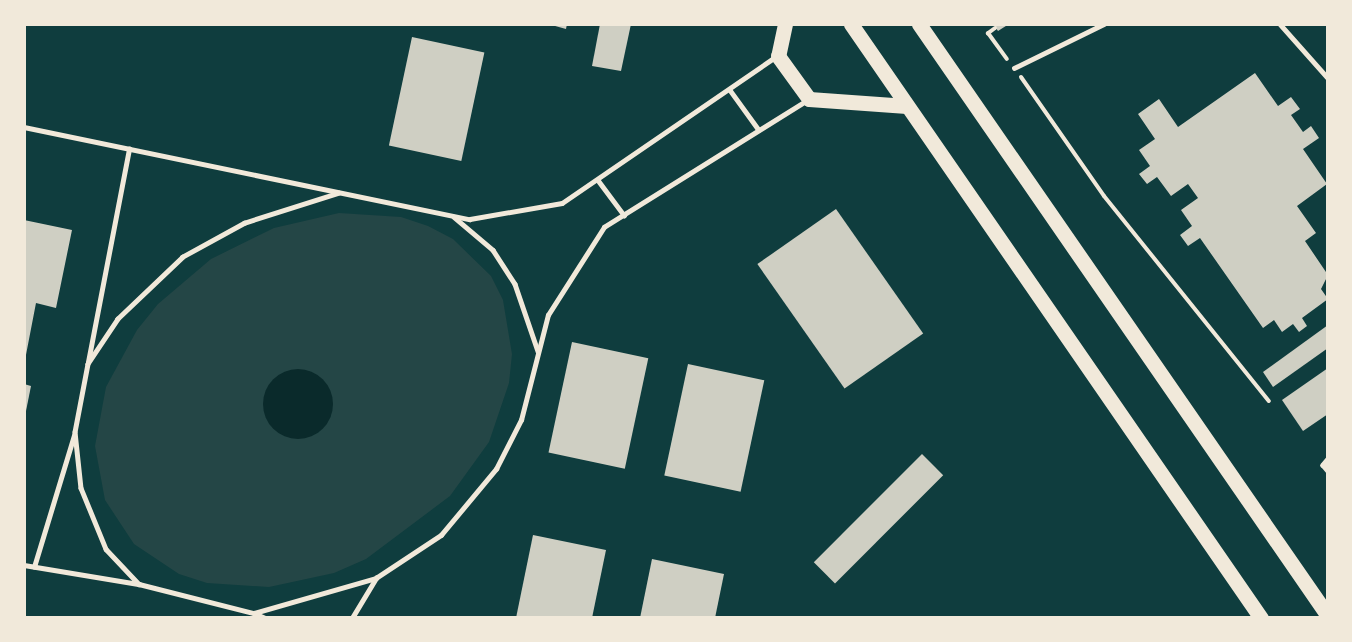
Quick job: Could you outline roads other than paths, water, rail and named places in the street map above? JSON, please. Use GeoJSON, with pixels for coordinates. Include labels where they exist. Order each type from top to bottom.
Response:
{"type":"FeatureCollection","features":[{"type":"Feature","properties":{"kind":"highway"},"geometry":{"type":"LineString","coordinates":[[785,24],[778,56],[809,99],[907,106]]}},
{"type":"Feature","properties":{"kind":"highway"},"geometry":{"type":"LineString","coordinates":[[851,24],[1261,618]]}},
{"type":"Feature","properties":{"kind":"highway"},"geometry":{"type":"LineString","coordinates":[[919,24],[1328,616]]}},
{"type":"Feature","properties":{"kind":"lane"},"geometry":{"type":"LineString","coordinates":[[1014,68],[1104,24]]}},
{"type":"Feature","properties":{"kind":"lane"},"geometry":{"type":"LineString","coordinates":[[1280,24],[1328,78]]}},
{"type":"Feature","properties":{"kind":"lane"},"geometry":{"type":"LineString","coordinates":[[24,127],[470,219],[562,204],[778,56]]}},
{"type":"Feature","properties":{"kind":"lane"},"geometry":{"type":"LineString","coordinates":[[730,90],[759,130]]}},
{"type":"Feature","properties":{"kind":"lane"},"geometry":{"type":"LineString","coordinates":[[254,613],[376,578],[441,535],[496,469],[521,420],[548,315],[604,227],[809,99]]}},
{"type":"Feature","properties":{"kind":"lane"},"geometry":{"type":"LineString","coordinates":[[34,567],[75,432],[129,148]]}},
{"type":"Feature","properties":{"kind":"lane"},"geometry":{"type":"LineString","coordinates":[[598,180],[624,215]]}},
{"type":"Feature","properties":{"kind":"lane"},"geometry":{"type":"LineString","coordinates":[[88,364],[118,319],[183,257],[245,223],[341,192]]}},
{"type":"Feature","properties":{"kind":"lane"},"geometry":{"type":"LineString","coordinates":[[452,215],[494,250],[515,284],[538,353]]}},
{"type":"Feature","properties":{"kind":"lane"},"geometry":{"type":"LineString","coordinates":[[75,432],[81,488],[106,549],[140,584]]}},
{"type":"Feature","properties":{"kind":"lane"},"geometry":{"type":"LineString","coordinates":[[1328,459],[1323,465],[1328,471]]}},
{"type":"Feature","properties":{"kind":"lane"},"geometry":{"type":"LineString","coordinates":[[24,566],[140,584],[266,618]]}},
{"type":"Feature","properties":{"kind":"lane"},"geometry":{"type":"LineString","coordinates":[[352,618],[376,578]]}}]}
